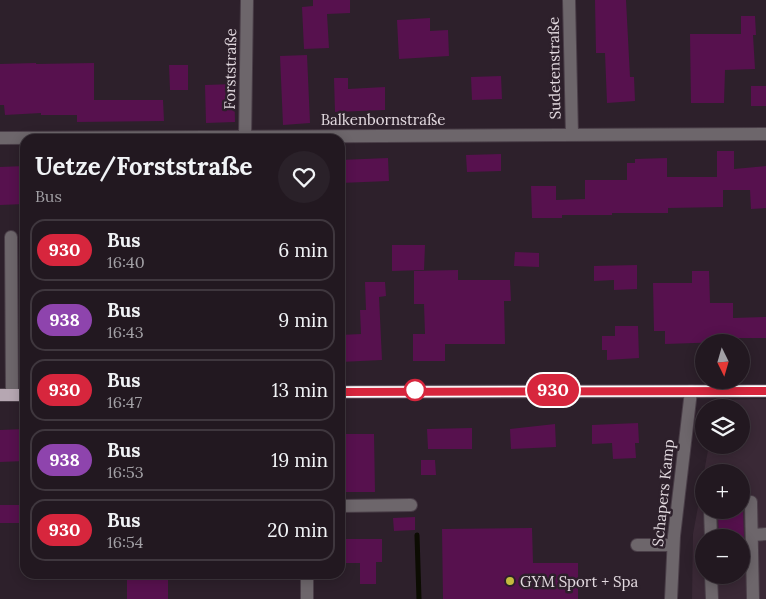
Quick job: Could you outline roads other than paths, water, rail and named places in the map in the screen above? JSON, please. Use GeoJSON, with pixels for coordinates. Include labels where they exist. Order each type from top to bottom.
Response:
{"type":"FeatureCollection","features":[{"type":"Feature","properties":{"kind":"main road"},"geometry":{"type":"LineString","coordinates":[[345,392],[766,391]]}},
{"type":"Feature","properties":{"kind":"street","name":"Forststraße"},"geometry":{"type":"LineString","coordinates":[[245,134],[247,0]]}},
{"type":"Feature","properties":{"kind":"street","name":"Sudetenstraße"},"geometry":{"type":"LineString","coordinates":[[569,0],[572,134]]}},
{"type":"Feature","properties":{"kind":"street","name":"Balkenbornstraße"},"geometry":{"type":"LineString","coordinates":[[345,136],[766,134]]}},
{"type":"Feature","properties":{"kind":"street","name":"Balkenbornstraße"},"geometry":{"type":"LineString","coordinates":[[0,138],[20,138]]}},
{"type":"Feature","properties":{"kind":"street"},"geometry":{"type":"LineString","coordinates":[[11,237],[12,395]]}},
{"type":"Feature","properties":{"kind":"street","name":"Schapers Kamp"},"geometry":{"type":"LineString","coordinates":[[671,599],[673,544],[691,391]]}},
{"type":"Feature","properties":{"kind":"street"},"geometry":{"type":"LineString","coordinates":[[750,502],[753,599]]}},
{"type":"Feature","properties":{"kind":"street"},"geometry":{"type":"LineString","coordinates":[[345,506],[411,505]]}},
{"type":"Feature","properties":{"kind":"street"},"geometry":{"type":"LineString","coordinates":[[752,534],[766,534]]}},
{"type":"Feature","properties":{"kind":"street"},"geometry":{"type":"LineString","coordinates":[[637,545],[673,544]]}},
{"type":"Feature","properties":{"kind":"street"},"geometry":{"type":"LineString","coordinates":[[307,579],[307,599]]}},
{"type":"Feature","properties":{"kind":"street"},"geometry":{"type":"LineString","coordinates":[[711,584],[712,599]]}},
{"type":"Feature","properties":{"kind":"waterway"},"geometry":{"type":"LineString","coordinates":[[417,535],[419,599]]}},
{"type":"Feature","properties":{"kind":"place","name":"GYM Sport + Spa"},"geometry":{"type":"Point","coordinates":[510,581]}}]}
